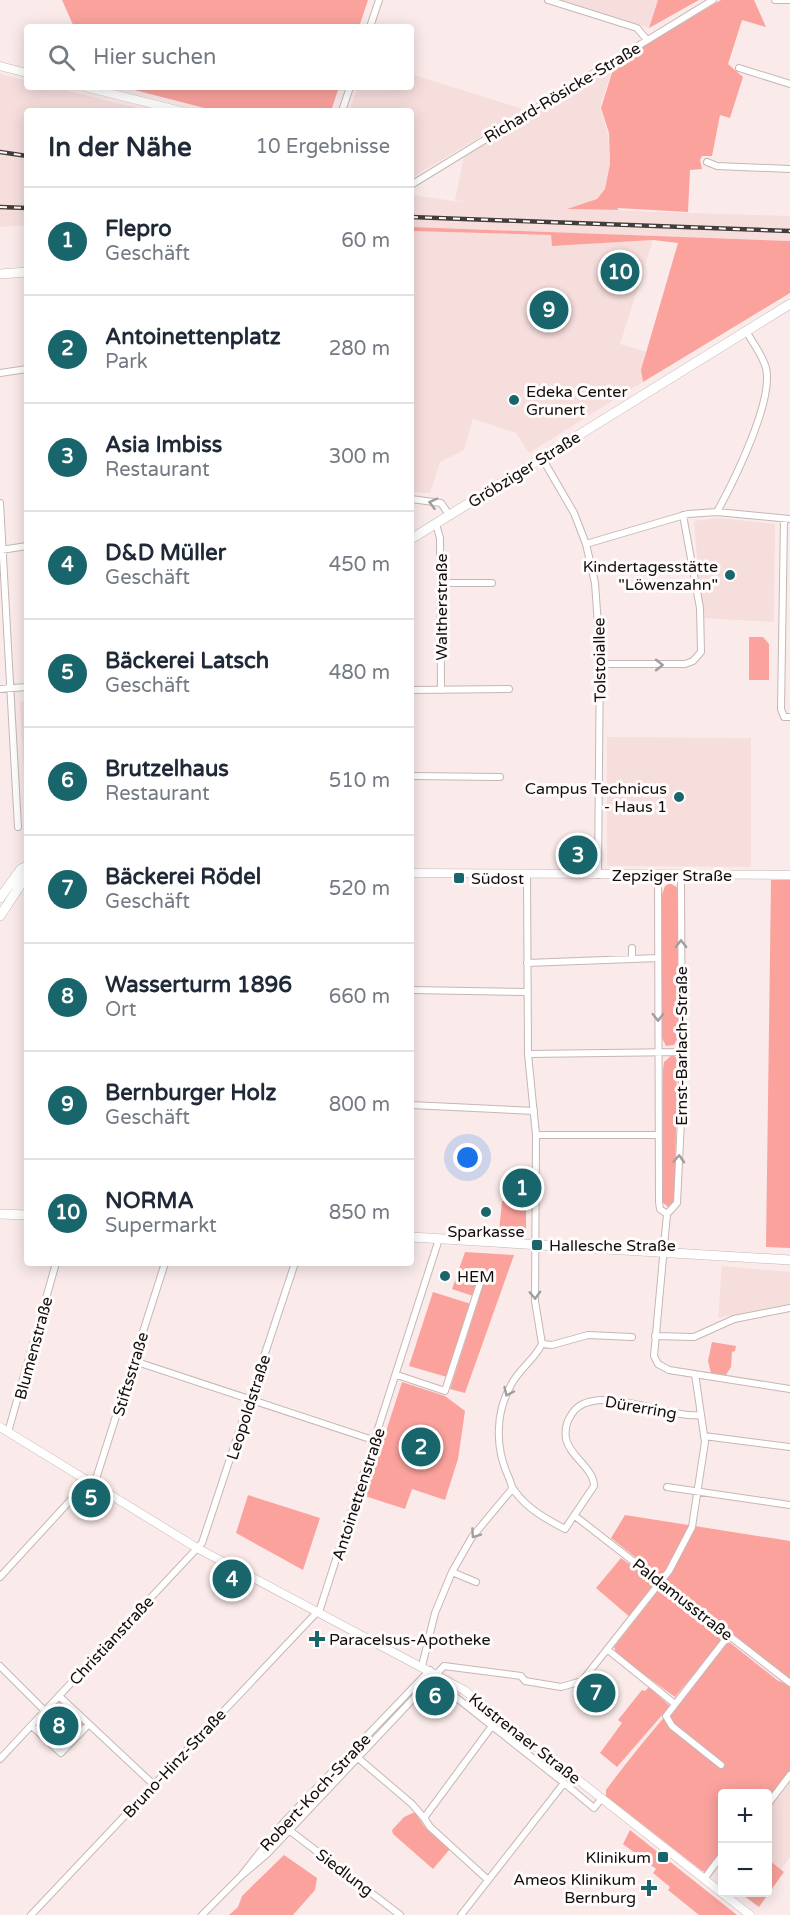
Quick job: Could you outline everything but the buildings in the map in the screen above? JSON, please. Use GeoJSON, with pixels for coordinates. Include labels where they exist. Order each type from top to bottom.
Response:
{"type":"FeatureCollection","features":[{"type":"Feature","properties":{"kind":"main road"},"geometry":{"type":"LineString","coordinates":[[0,274],[24,272]]}},
{"type":"Feature","properties":{"kind":"main road","name":"Gröbziger Straße"},"geometry":{"type":"LineString","coordinates":[[414,537],[790,304]]}},
{"type":"Feature","properties":{"kind":"main road"},"geometry":{"type":"LineString","coordinates":[[0,898],[24,868]]}},
{"type":"Feature","properties":{"kind":"main road"},"geometry":{"type":"LineString","coordinates":[[0,916],[24,880]]}},
{"type":"Feature","properties":{"kind":"main road"},"geometry":{"type":"LineString","coordinates":[[0,1214],[24,1215]]}},
{"type":"Feature","properties":{"kind":"main road"},"geometry":{"type":"LineString","coordinates":[[414,1237],[790,1260]]}},
{"type":"Feature","properties":{"kind":"street"},"geometry":{"type":"LineString","coordinates":[[371,24],[379,0]]}},
{"type":"Feature","properties":{"kind":"street"},"geometry":{"type":"LineString","coordinates":[[548,0],[637,28],[647,40]]}},
{"type":"Feature","properties":{"kind":"street","name":"Richard-Rösicke-Straße"},"geometry":{"type":"LineString","coordinates":[[414,182],[713,0]]}},
{"type":"Feature","properties":{"kind":"street"},"geometry":{"type":"LineString","coordinates":[[775,0],[789,0]]}},
{"type":"Feature","properties":{"kind":"street"},"geometry":{"type":"LineString","coordinates":[[0,66],[24,72]]}},
{"type":"Feature","properties":{"kind":"street"},"geometry":{"type":"LineString","coordinates":[[739,68],[790,84]]}},
{"type":"Feature","properties":{"kind":"street"},"geometry":{"type":"LineString","coordinates":[[97,90],[169,108]]}},
{"type":"Feature","properties":{"kind":"street"},"geometry":{"type":"LineString","coordinates":[[343,108],[350,90]]}},
{"type":"Feature","properties":{"kind":"street"},"geometry":{"type":"LineString","coordinates":[[707,162],[717,166],[790,169]]}},
{"type":"Feature","properties":{"kind":"street"},"geometry":{"type":"LineString","coordinates":[[717,512],[759,417],[767,389],[763,360],[746,331]]}},
{"type":"Feature","properties":{"kind":"street"},"geometry":{"type":"LineString","coordinates":[[0,373],[24,369]]}},
{"type":"Feature","properties":{"kind":"street","name":"Tolstoiallee"},"geometry":{"type":"LineString","coordinates":[[542,458],[570,506],[586,544],[597,597],[600,664],[598,875]]}},
{"type":"Feature","properties":{"kind":"street"},"geometry":{"type":"LineString","coordinates":[[414,500],[441,503],[450,516]]}},
{"type":"Feature","properties":{"kind":"street"},"geometry":{"type":"LineString","coordinates":[[0,503],[18,827]]}},
{"type":"Feature","properties":{"kind":"street"},"geometry":{"type":"LineString","coordinates":[[586,544],[683,515],[717,512],[787,519],[781,709],[784,717],[790,717]]}},
{"type":"Feature","properties":{"kind":"street"},"geometry":{"type":"LineString","coordinates":[[600,664],[685,664],[693,661],[701,652],[700,608],[683,515]]}},
{"type":"Feature","properties":{"kind":"street","name":"Waltherstraße"},"geometry":{"type":"LineString","coordinates":[[436,524],[440,538],[441,690]]}},
{"type":"Feature","properties":{"kind":"street"},"geometry":{"type":"LineString","coordinates":[[1,550],[24,546]]}},
{"type":"Feature","properties":{"kind":"street"},"geometry":{"type":"LineString","coordinates":[[441,583],[492,583]]}},
{"type":"Feature","properties":{"kind":"street"},"geometry":{"type":"LineString","coordinates":[[0,689],[24,687]]}},
{"type":"Feature","properties":{"kind":"street"},"geometry":{"type":"LineString","coordinates":[[414,690],[509,689]]}},
{"type":"Feature","properties":{"kind":"street"},"geometry":{"type":"LineString","coordinates":[[414,776],[500,777]]}},
{"type":"Feature","properties":{"kind":"street","name":"Zepziger Straße"},"geometry":{"type":"LineString","coordinates":[[414,873],[790,875]]}},
{"type":"Feature","properties":{"kind":"street"},"geometry":{"type":"LineString","coordinates":[[527,874],[528,1054],[536,1135],[535,1301],[542,1344],[511,1384],[502,1407],[499,1427],[500,1449],[512,1489],[533,1510],[565,1528],[575,1516]]}},
{"type":"Feature","properties":{"kind":"street","name":"Ernst-Barlach-Straße"},"geometry":{"type":"LineString","coordinates":[[658,875],[659,1202],[660,1209],[667,1214]]}},
{"type":"Feature","properties":{"kind":"street","name":"Ernst-Barlach-Straße"},"geometry":{"type":"LineString","coordinates":[[681,875],[682,1052],[676,1203],[667,1214],[654,1356],[658,1364],[669,1370],[695,1374]]}},
{"type":"Feature","properties":{"kind":"street"},"geometry":{"type":"LineString","coordinates":[[632,948],[632,958]]}},
{"type":"Feature","properties":{"kind":"street"},"geometry":{"type":"LineString","coordinates":[[527,963],[658,958]]}},
{"type":"Feature","properties":{"kind":"street"},"geometry":{"type":"LineString","coordinates":[[414,990],[527,992]]}},
{"type":"Feature","properties":{"kind":"street"},"geometry":{"type":"LineString","coordinates":[[528,1054],[682,1052]]}},
{"type":"Feature","properties":{"kind":"street"},"geometry":{"type":"LineString","coordinates":[[414,1105],[534,1111]]}},
{"type":"Feature","properties":{"kind":"street"},"geometry":{"type":"LineString","coordinates":[[536,1135],[659,1135]]}},
{"type":"Feature","properties":{"kind":"street","name":"Antoinettenstraße"},"geometry":{"type":"LineString","coordinates":[[317,1612],[322,1604],[376,1441],[439,1239]]}},
{"type":"Feature","properties":{"kind":"street","name":"Blumenstraße"},"geometry":{"type":"LineString","coordinates":[[9,1432],[55,1266]]}},
{"type":"Feature","properties":{"kind":"street","name":"Stiftsstraße"},"geometry":{"type":"LineString","coordinates":[[0,1576],[91,1483],[134,1361],[164,1266]]}},
{"type":"Feature","properties":{"kind":"street","name":"Leopoldstraße"},"geometry":{"type":"LineString","coordinates":[[197,1548],[206,1537],[294,1266]]}},
{"type":"Feature","properties":{"kind":"street"},"geometry":{"type":"LineString","coordinates":[[397,1375],[445,1391],[482,1277]]}},
{"type":"Feature","properties":{"kind":"street"},"geometry":{"type":"LineString","coordinates":[[655,1336],[694,1337],[734,1319],[790,1308]]}},
{"type":"Feature","properties":{"kind":"street"},"geometry":{"type":"LineString","coordinates":[[542,1344],[552,1345],[588,1335],[632,1337]]}},
{"type":"Feature","properties":{"kind":"street"},"geometry":{"type":"LineString","coordinates":[[134,1361],[376,1441]]}},
{"type":"Feature","properties":{"kind":"street"},"geometry":{"type":"LineString","coordinates":[[241,1876],[358,1758],[433,1672],[447,1665],[521,1676],[525,1681],[561,1687],[582,1681],[661,1583],[692,1527],[704,1436],[695,1374],[790,1389]]}},
{"type":"Feature","properties":{"kind":"street","name":"Dürerring"},"geometry":{"type":"LineString","coordinates":[[575,1516],[594,1482],[571,1450],[566,1439],[566,1426],[570,1414],[581,1403],[597,1400],[700,1416]]}},
{"type":"Feature","properties":{"kind":"street","name":"Kustrenaer Straße"},"geometry":{"type":"LineString","coordinates":[[0,1427],[197,1548],[422,1666],[479,1701],[750,1915]]}},
{"type":"Feature","properties":{"kind":"street"},"geometry":{"type":"LineString","coordinates":[[704,1436],[790,1447]]}},
{"type":"Feature","properties":{"kind":"street"},"geometry":{"type":"LineString","coordinates":[[667,1487],[790,1505]]}},
{"type":"Feature","properties":{"kind":"street"},"geometry":{"type":"LineString","coordinates":[[422,1666],[435,1613],[452,1572],[472,1538],[512,1489]]}},
{"type":"Feature","properties":{"kind":"street","name":"Paldamusstraße"},"geometry":{"type":"LineString","coordinates":[[575,1516],[790,1683]]}},
{"type":"Feature","properties":{"kind":"street","name":"Christianstraße"},"geometry":{"type":"LineString","coordinates":[[0,1759],[197,1548]]}},
{"type":"Feature","properties":{"kind":"street"},"geometry":{"type":"LineString","coordinates":[[452,1572],[476,1582]]}},
{"type":"Feature","properties":{"kind":"street","name":"Bruno-Hinz-Straße"},"geometry":{"type":"LineString","coordinates":[[31,1915],[317,1612]]}},
{"type":"Feature","properties":{"kind":"street"},"geometry":{"type":"LineString","coordinates":[[721,1765],[672,1726],[666,1716],[729,1635]]}},
{"type":"Feature","properties":{"kind":"street"},"geometry":{"type":"LineString","coordinates":[[608,1650],[675,1704]]}},
{"type":"Feature","properties":{"kind":"street"},"geometry":{"type":"LineString","coordinates":[[0,1666],[45,1711]]}},
{"type":"Feature","properties":{"kind":"street"},"geometry":{"type":"LineString","coordinates":[[426,1681],[453,1695],[594,1808],[602,1798]]}},
{"type":"Feature","properties":{"kind":"street"},"geometry":{"type":"LineString","coordinates":[[59,1696],[154,1785]]}},
{"type":"Feature","properties":{"kind":"street","name":"Robert-Koch-Straße"},"geometry":{"type":"LineString","coordinates":[[202,1915],[241,1876],[284,1822],[412,1696]]}},
{"type":"Feature","properties":{"kind":"street"},"geometry":{"type":"LineString","coordinates":[[32,1726],[61,1753],[88,1724]]}},
{"type":"Feature","properties":{"kind":"street"},"geometry":{"type":"LineString","coordinates":[[424,1818],[492,1726]]}},
{"type":"Feature","properties":{"kind":"street"},"geometry":{"type":"LineString","coordinates":[[358,1758],[412,1804],[430,1827],[487,1879]]}},
{"type":"Feature","properties":{"kind":"street"},"geometry":{"type":"LineString","coordinates":[[772,1799],[790,1776]]}},
{"type":"Feature","properties":{"kind":"street"},"geometry":{"type":"LineString","coordinates":[[461,1915],[564,1783]]}},
{"type":"Feature","properties":{"kind":"street","name":"Siedlung"},"geometry":{"type":"LineString","coordinates":[[289,1830],[400,1915]]}},
{"type":"Feature","properties":{"kind":"street"},"geometry":{"type":"LineString","coordinates":[[704,1879],[718,1861]]}},
{"type":"Feature","properties":{"kind":"shaded area"},"geometry":{"type":"Polygon","coordinates":[[[62,0],[368,0],[360,24],[73,24],[62,0]]]}},
{"type":"Feature","properties":{"kind":"shaded area"},"geometry":{"type":"Polygon","coordinates":[[[561,0],[658,0],[649,28],[561,0]]]}},
{"type":"Feature","properties":{"kind":"shaded area"},"geometry":{"type":"Polygon","coordinates":[[[658,0],[699,0],[649,28],[658,0]]]}},
{"type":"Feature","properties":{"kind":"shaded area"},"geometry":{"type":"Polygon","coordinates":[[[721,0],[754,0],[766,27],[742,20],[728,64],[743,77],[730,118],[720,115],[712,156],[702,156],[700,160],[702,169],[690,170],[688,212],[617,208],[619,210],[567,209],[597,199],[605,189],[610,164],[609,133],[601,108],[615,63],[721,0]]]}},
{"type":"Feature","properties":{"kind":"shaded area"},"geometry":{"type":"Polygon","coordinates":[[[614,64],[600,107],[608,134],[610,164],[605,189],[597,199],[569,209],[790,216],[790,241],[414,227],[414,195],[468,203],[455,200],[464,156],[614,64]]]}},
{"type":"Feature","properties":{"kind":"shaded area"},"geometry":{"type":"Polygon","coordinates":[[[0,74],[24,80],[24,90],[64,90],[138,108],[24,108],[24,225],[0,227],[0,74]]]}},
{"type":"Feature","properties":{"kind":"shaded area"},"geometry":{"type":"Polygon","coordinates":[[[414,75],[526,110],[414,176],[414,108],[350,108],[357,90],[414,90],[414,75]]]}},
{"type":"Feature","properties":{"kind":"shaded area"},"geometry":{"type":"Polygon","coordinates":[[[135,90],[338,90],[332,108],[204,108],[135,90]]]}},
{"type":"Feature","properties":{"kind":"shaded area"},"geometry":{"type":"Polygon","coordinates":[[[414,227],[790,241],[790,293],[643,382],[641,370],[678,243],[653,240],[552,246],[551,235],[414,231],[414,227]]]}},
{"type":"Feature","properties":{"kind":"shaded area"},"geometry":{"type":"Polygon","coordinates":[[[414,231],[551,235],[552,246],[653,240],[620,344],[647,352],[641,370],[643,382],[529,453],[516,433],[473,419],[464,450],[440,462],[430,493],[414,492],[414,231]]]}},
{"type":"Feature","properties":{"kind":"shaded area"},"geometry":{"type":"Polygon","coordinates":[[[718,518],[775,524],[774,622],[702,618],[694,521],[718,518]]]}},
{"type":"Feature","properties":{"kind":"shaded area"},"geometry":{"type":"Polygon","coordinates":[[[749,637],[763,637],[769,644],[769,680],[749,680],[749,637]]]}},
{"type":"Feature","properties":{"kind":"shaded area"},"geometry":{"type":"Polygon","coordinates":[[[24,701],[24,775],[20,702],[24,701]]]}},
{"type":"Feature","properties":{"kind":"shaded area","name":"Campus Technicus - Haus 1"},"geometry":{"type":"Polygon","coordinates":[[[607,737],[751,738],[751,867],[607,866],[607,737]]]}},
{"type":"Feature","properties":{"kind":"shaded area"},"geometry":{"type":"Polygon","coordinates":[[[771,880],[790,880],[790,1248],[766,1247],[771,880]]]}},
{"type":"Feature","properties":{"kind":"shaded area"},"geometry":{"type":"Polygon","coordinates":[[[670,883],[678,888],[678,1038],[674,1045],[666,1046],[662,1038],[661,897],[665,886],[670,883]]]}},
{"type":"Feature","properties":{"kind":"shaded area"},"geometry":{"type":"Polygon","coordinates":[[[672,1055],[677,1058],[675,1195],[674,1201],[668,1207],[662,1202],[663,1069],[664,1062],[672,1055]]]}},
{"type":"Feature","properties":{"kind":"shaded area"},"geometry":{"type":"Polygon","coordinates":[[[502,1201],[526,1202],[526,1234],[499,1233],[502,1201]]]}},
{"type":"Feature","properties":{"kind":"shaded area"},"geometry":{"type":"Polygon","coordinates":[[[465,1252],[514,1255],[465,1393],[450,1389],[479,1298],[452,1289],[465,1252]]]}},
{"type":"Feature","properties":{"kind":"shaded area"},"geometry":{"type":"Polygon","coordinates":[[[722,1266],[790,1272],[790,1304],[718,1318],[722,1266]]]}},
{"type":"Feature","properties":{"kind":"shaded area"},"geometry":{"type":"Polygon","coordinates":[[[433,1292],[471,1304],[447,1377],[409,1366],[433,1292]]]}},
{"type":"Feature","properties":{"kind":"shaded area"},"geometry":{"type":"Polygon","coordinates":[[[712,1342],[736,1346],[735,1351],[732,1352],[731,1367],[726,1375],[711,1373],[708,1361],[712,1342]]]}},
{"type":"Feature","properties":{"kind":"shaded area"},"geometry":{"type":"Polygon","coordinates":[[[402,1382],[445,1396],[465,1411],[458,1459],[445,1500],[412,1489],[405,1509],[365,1496],[402,1382]]]}},
{"type":"Feature","properties":{"kind":"shaded area"},"geometry":{"type":"Polygon","coordinates":[[[248,1495],[320,1518],[303,1570],[236,1533],[248,1495]]]}},
{"type":"Feature","properties":{"kind":"shaded area"},"geometry":{"type":"Polygon","coordinates":[[[625,1515],[790,1541],[790,1679],[611,1538],[625,1515]]]}},
{"type":"Feature","properties":{"kind":"shaded area"},"geometry":{"type":"Polygon","coordinates":[[[621,1558],[656,1583],[631,1618],[596,1588],[621,1558]]]}},
{"type":"Feature","properties":{"kind":"shaded area"},"geometry":{"type":"Polygon","coordinates":[[[660,1588],[725,1636],[675,1697],[617,1655],[614,1647],[660,1588]]]}},
{"type":"Feature","properties":{"kind":"shaded area"},"geometry":{"type":"Polygon","coordinates":[[[728,1641],[777,1680],[790,1686],[790,1772],[772,1797],[772,1789],[718,1789],[718,1858],[706,1872],[606,1796],[606,1790],[728,1641]]]}},
{"type":"Feature","properties":{"kind":"shaded area"},"geometry":{"type":"Polygon","coordinates":[[[649,1687],[670,1706],[617,1767],[600,1753],[622,1723],[618,1720],[642,1690],[645,1691],[649,1687]]]}},
{"type":"Feature","properties":{"kind":"shaded area"},"geometry":{"type":"Polygon","coordinates":[[[59,1702],[83,1724],[62,1747],[38,1727],[59,1702]]]}},
{"type":"Feature","properties":{"kind":"shaded area"},"geometry":{"type":"Polygon","coordinates":[[[790,1779],[790,1857],[781,1869],[772,1862],[772,1802],[790,1779]]]}},
{"type":"Feature","properties":{"kind":"shaded area"},"geometry":{"type":"Polygon","coordinates":[[[415,1812],[424,1826],[450,1849],[433,1869],[393,1834],[392,1830],[404,1817],[415,1812]]]}},
{"type":"Feature","properties":{"kind":"shaded area"},"geometry":{"type":"Polygon","coordinates":[[[630,1830],[737,1915],[699,1915],[668,1890],[670,1887],[653,1873],[656,1869],[623,1844],[630,1830]]]}},
{"type":"Feature","properties":{"kind":"shaded area"},"geometry":{"type":"Polygon","coordinates":[[[284,1855],[317,1878],[315,1890],[293,1915],[229,1915],[238,1907],[242,1896],[284,1855]]]}},
{"type":"Feature","properties":{"kind":"shaded area"},"geometry":{"type":"Polygon","coordinates":[[[772,1862],[784,1872],[772,1889],[772,1862]]]}},
{"type":"Feature","properties":{"kind":"shaded area"},"geometry":{"type":"Polygon","coordinates":[[[745,1897],[766,1897],[759,1907],[745,1897]]]}},
{"type":"Feature","properties":{"kind":"railway"},"geometry":{"type":"LineString","coordinates":[[0,152],[24,156]]}},
{"type":"Feature","properties":{"kind":"railway"},"geometry":{"type":"LineString","coordinates":[[0,207],[24,208]]}},
{"type":"Feature","properties":{"kind":"railway"},"geometry":{"type":"LineString","coordinates":[[414,217],[790,231]]}},
{"type":"Feature","properties":{"kind":"place","name":"NORMA"},"geometry":{"type":"Point","coordinates":[620,272]}},
{"type":"Feature","properties":{"kind":"place","name":"Bernburger Holz"},"geometry":{"type":"Point","coordinates":[549,310]}},
{"type":"Feature","properties":{"kind":"place","name":"Edeka Center Grunert"},"geometry":{"type":"Point","coordinates":[514,400]}},
{"type":"Feature","properties":{"kind":"place","name":"Kindertagesstätte \"Löwenzahn\""},"geometry":{"type":"Point","coordinates":[730,575]}},
{"type":"Feature","properties":{"kind":"place","name":"Campus Technicus - Haus 1"},"geometry":{"type":"Point","coordinates":[679,797]}},
{"type":"Feature","properties":{"kind":"place","name":"Asia Imbiss"},"geometry":{"type":"Point","coordinates":[578,855]}},
{"type":"Feature","properties":{"kind":"place","name":"Südost"},"geometry":{"type":"Point","coordinates":[459,878]}},
{"type":"Feature","properties":{"kind":"place","name":"Flepro"},"geometry":{"type":"Point","coordinates":[522,1188]}},
{"type":"Feature","properties":{"kind":"place","name":"Sparkasse"},"geometry":{"type":"Point","coordinates":[486,1212]}},
{"type":"Feature","properties":{"kind":"place","name":"Hallesche Straße"},"geometry":{"type":"Point","coordinates":[537,1245]}},
{"type":"Feature","properties":{"kind":"place","name":"HEM"},"geometry":{"type":"Point","coordinates":[445,1276]}},
{"type":"Feature","properties":{"kind":"place","name":"Antoinettenplatz"},"geometry":{"type":"Point","coordinates":[421,1447]}},
{"type":"Feature","properties":{"kind":"place","name":"Bäckerei Latsch"},"geometry":{"type":"Point","coordinates":[91,1498]}},
{"type":"Feature","properties":{"kind":"place","name":"D&D Müller"},"geometry":{"type":"Point","coordinates":[232,1579]}},
{"type":"Feature","properties":{"kind":"place","name":"Paracelsus-Apotheke"},"geometry":{"type":"Point","coordinates":[317,1639]}},
{"type":"Feature","properties":{"kind":"place","name":"Bäckerei Rödel"},"geometry":{"type":"Point","coordinates":[596,1693]}},
{"type":"Feature","properties":{"kind":"place","name":"Brutzelhaus"},"geometry":{"type":"Point","coordinates":[435,1696]}},
{"type":"Feature","properties":{"kind":"place","name":"Wasserturm 1896"},"geometry":{"type":"Point","coordinates":[59,1726]}},
{"type":"Feature","properties":{"kind":"place","name":"Klinikum"},"geometry":{"type":"Point","coordinates":[663,1857]}},
{"type":"Feature","properties":{"kind":"place","name":"Ameos Klinikum Bernburg"},"geometry":{"type":"Point","coordinates":[649,1888]}}]}
